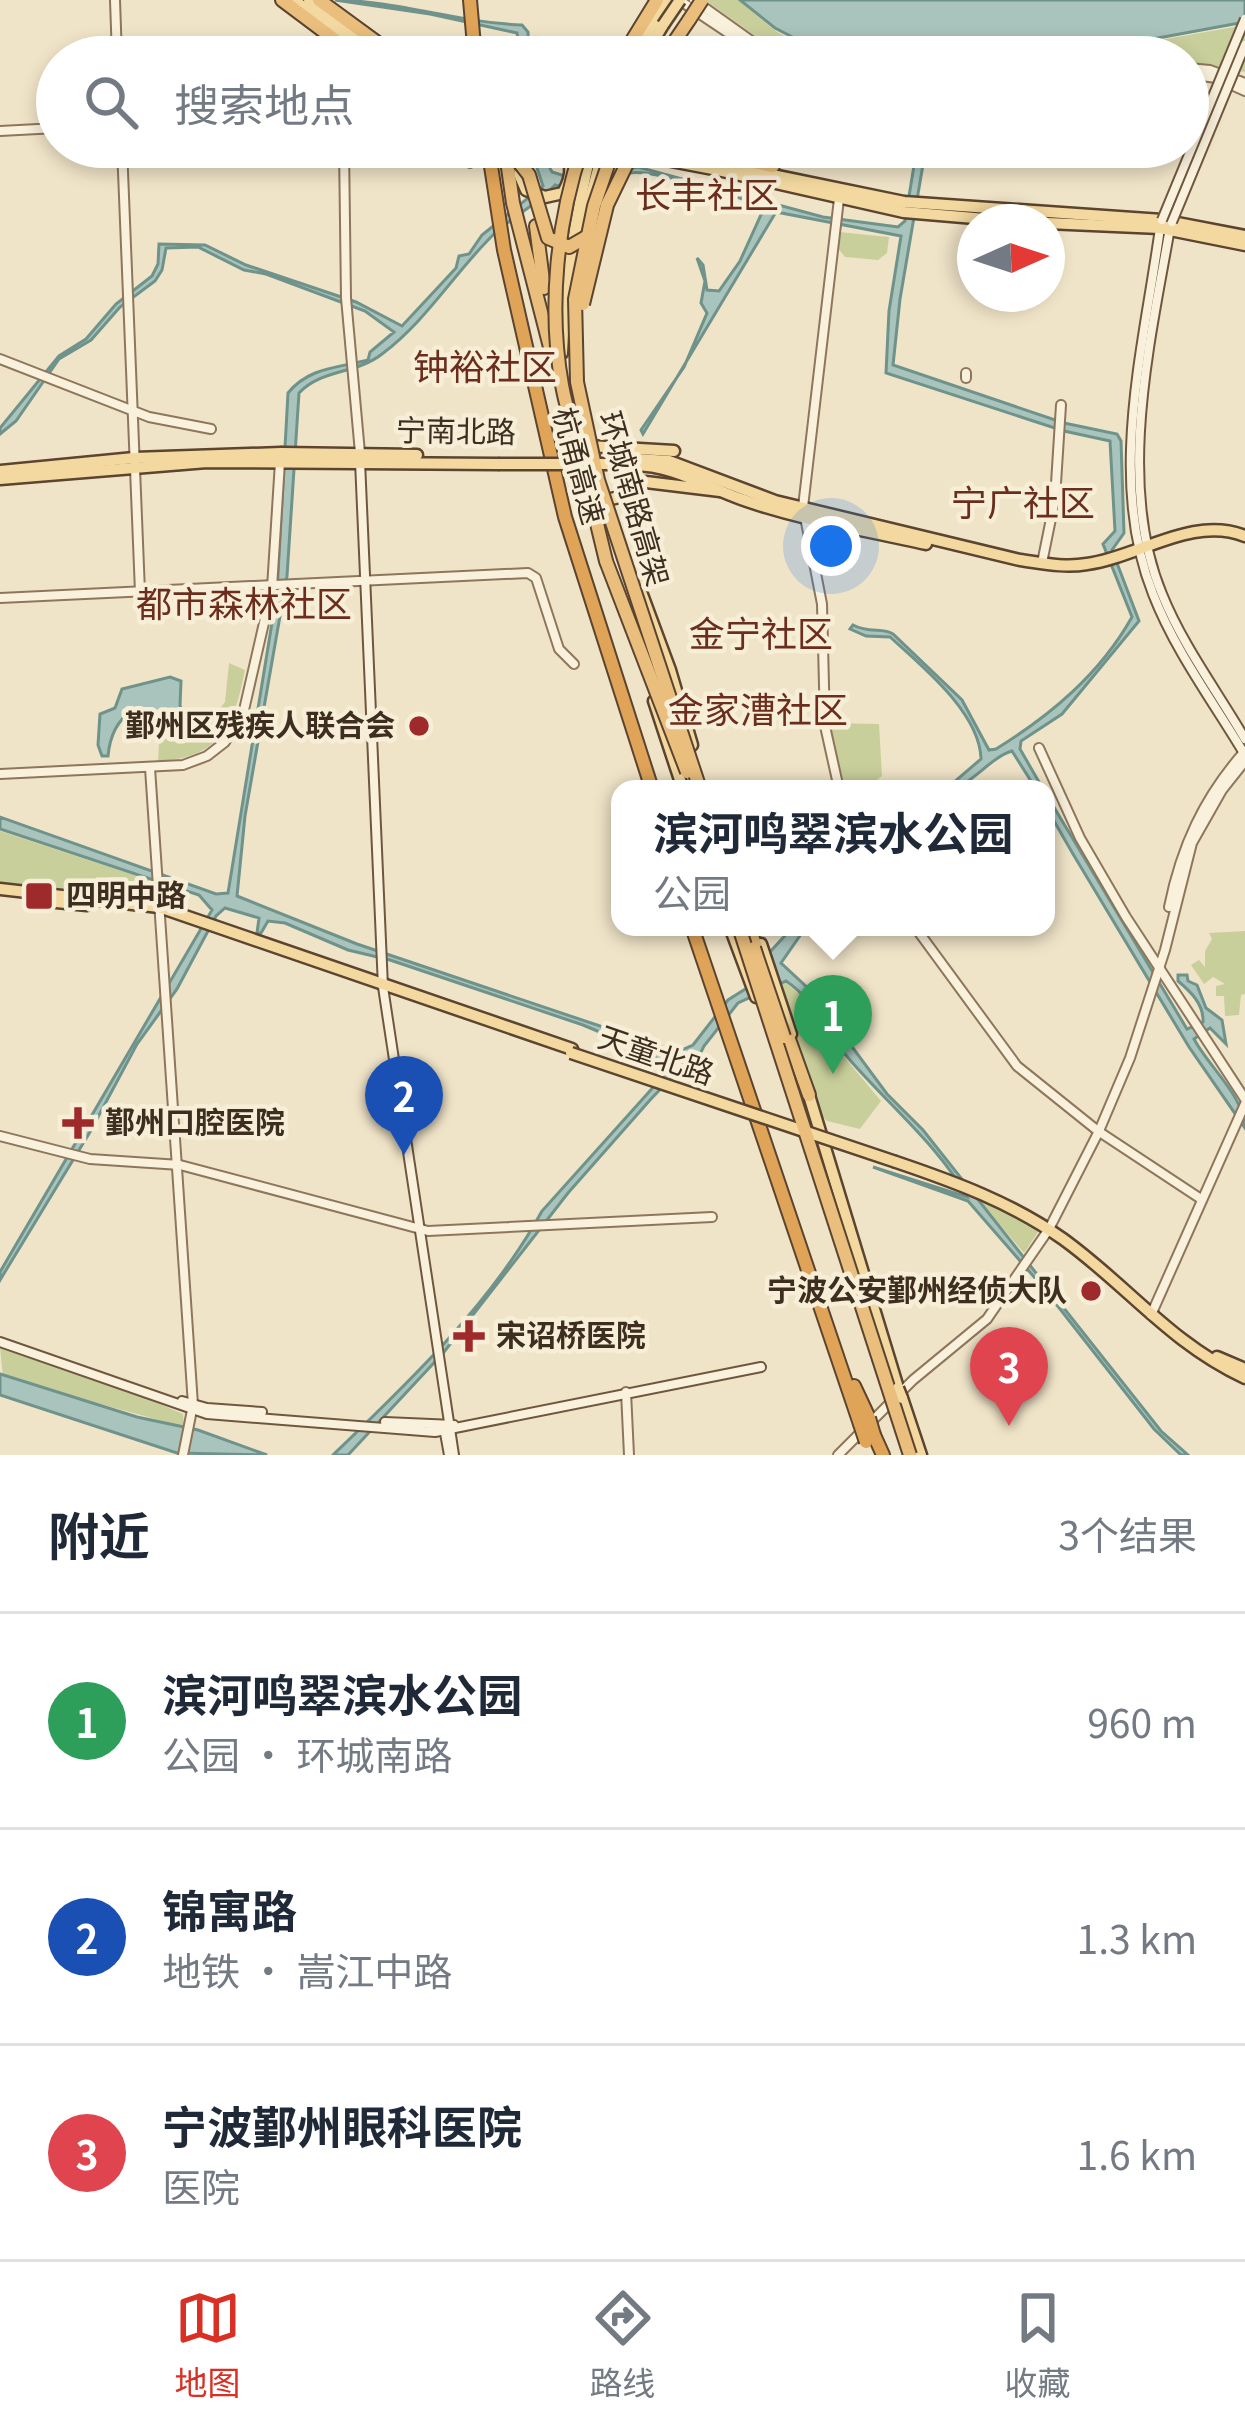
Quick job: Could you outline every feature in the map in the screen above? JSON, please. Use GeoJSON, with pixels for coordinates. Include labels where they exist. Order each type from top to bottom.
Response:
{"type":"FeatureCollection","features":[{"type":"Feature","properties":{"kind":"highway"},"geometry":{"type":"LineString","coordinates":[[279,0],[329,36]]}},
{"type":"Feature","properties":{"kind":"highway"},"geometry":{"type":"LineString","coordinates":[[467,0],[470,36]]}},
{"type":"Feature","properties":{"kind":"highway"},"geometry":{"type":"LineString","coordinates":[[677,36],[698,0]]}},
{"type":"Feature","properties":{"kind":"highway"},"geometry":{"type":"LineString","coordinates":[[324,9],[365,36]]}},
{"type":"Feature","properties":{"kind":"highway","name":"杭甬高速"},"geometry":{"type":"LineString","coordinates":[[488,168],[501,250],[565,517],[646,780]]}},
{"type":"Feature","properties":{"kind":"highway"},"geometry":{"type":"LineString","coordinates":[[518,168],[532,197],[552,355],[572,430]]}},
{"type":"Feature","properties":{"kind":"highway"},"geometry":{"type":"LineString","coordinates":[[525,168],[544,233],[552,242],[569,247],[589,236],[598,168]]}},
{"type":"Feature","properties":{"kind":"highway","name":"环城南路高架"},"geometry":{"type":"LineString","coordinates":[[590,168],[562,222],[557,279],[559,363],[572,430],[692,780]]}},
{"type":"Feature","properties":{"kind":"highway","name":"环城南路高架"},"geometry":{"type":"LineString","coordinates":[[599,168],[575,298],[577,382],[594,465],[692,780]]}},
{"type":"Feature","properties":{"kind":"highway"},"geometry":{"type":"LineString","coordinates":[[577,382],[582,307],[594,252],[624,168]]}},
{"type":"Feature","properties":{"kind":"highway"},"geometry":{"type":"LineString","coordinates":[[592,503],[606,560],[692,780]]}},
{"type":"Feature","properties":{"kind":"highway"},"geometry":{"type":"LineString","coordinates":[[610,506],[692,780]]}},
{"type":"Feature","properties":{"kind":"highway"},"geometry":{"type":"LineString","coordinates":[[698,936],[874,1447]]}},
{"type":"Feature","properties":{"kind":"highway"},"geometry":{"type":"LineString","coordinates":[[749,936],[809,1095]]}},
{"type":"Feature","properties":{"kind":"highway"},"geometry":{"type":"LineString","coordinates":[[749,936],[914,1455]]}},
{"type":"Feature","properties":{"kind":"highway"},"geometry":{"type":"LineString","coordinates":[[728,1026],[865,1421]]}},
{"type":"Feature","properties":{"kind":"main road"},"geometry":{"type":"LineString","coordinates":[[294,0],[324,9],[350,36]]}},
{"type":"Feature","properties":{"kind":"main road"},"geometry":{"type":"LineString","coordinates":[[309,0],[359,36]]}},
{"type":"Feature","properties":{"kind":"main road"},"geometry":{"type":"LineString","coordinates":[[657,14],[667,0]]}},
{"type":"Feature","properties":{"kind":"main road"},"geometry":{"type":"LineString","coordinates":[[657,14],[680,0]]}},
{"type":"Feature","properties":{"kind":"main road"},"geometry":{"type":"LineString","coordinates":[[520,168],[526,190],[544,197],[563,193],[570,168]]}},
{"type":"Feature","properties":{"kind":"main road"},"geometry":{"type":"LineString","coordinates":[[594,168],[564,290],[562,373],[575,447],[592,503],[692,780]]}},
{"type":"Feature","properties":{"kind":"main road"},"geometry":{"type":"LineString","coordinates":[[690,168],[797,192],[805,186]]}},
{"type":"Feature","properties":{"kind":"main road"},"geometry":{"type":"LineString","coordinates":[[746,168],[839,199],[957,214]]}},
{"type":"Feature","properties":{"kind":"main road"},"geometry":{"type":"LineString","coordinates":[[776,168],[805,186],[911,208],[1166,225],[1241,240]]}},
{"type":"Feature","properties":{"kind":"main road"},"geometry":{"type":"LineString","coordinates":[[586,189],[576,319],[581,400],[610,506],[670,670],[692,780]]}},
{"type":"Feature","properties":{"kind":"main road"},"geometry":{"type":"LineString","coordinates":[[1065,223],[1166,225]]}},
{"type":"Feature","properties":{"kind":"main road"},"geometry":{"type":"LineString","coordinates":[[575,447],[672,456]]}},
{"type":"Feature","properties":{"kind":"main road","name":"宁南北路"},"geometry":{"type":"LineString","coordinates":[[0,475],[281,457],[622,461],[672,456],[722,486],[804,512],[1017,564],[1079,571],[1116,561]]}},
{"type":"Feature","properties":{"kind":"main road","name":"宁南北路"},"geometry":{"type":"LineString","coordinates":[[622,461],[672,470],[705,488]]}},
{"type":"Feature","properties":{"kind":"main road"},"geometry":{"type":"LineString","coordinates":[[592,503],[610,506],[646,482],[722,486]]}},
{"type":"Feature","properties":{"kind":"main road","name":"宁南北路"},"geometry":{"type":"LineString","coordinates":[[804,512],[1042,563],[1116,561]]}},
{"type":"Feature","properties":{"kind":"main road"},"geometry":{"type":"LineString","coordinates":[[1116,561],[1196,532],[1245,539]]}},
{"type":"Feature","properties":{"kind":"main road","name":"天童北路"},"geometry":{"type":"LineString","coordinates":[[0,892],[159,910],[571,1051]]}},
{"type":"Feature","properties":{"kind":"main road"},"geometry":{"type":"LineString","coordinates":[[746,936],[746,971],[886,1397],[914,1455]]}},
{"type":"Feature","properties":{"kind":"main road"},"geometry":{"type":"LineString","coordinates":[[750,936],[781,1000],[900,1393],[914,1455]]}},
{"type":"Feature","properties":{"kind":"main road","name":"天童北路"},"geometry":{"type":"LineString","coordinates":[[380,984],[960,1182],[1050,1226],[1207,1360],[1245,1374]]}},
{"type":"Feature","properties":{"kind":"street"},"geometry":{"type":"LineString","coordinates":[[115,0],[116,36]]}},
{"type":"Feature","properties":{"kind":"street"},"geometry":{"type":"LineString","coordinates":[[279,0],[326,36]]}},
{"type":"Feature","properties":{"kind":"street"},"geometry":{"type":"LineString","coordinates":[[680,0],[733,36]]}},
{"type":"Feature","properties":{"kind":"street"},"geometry":{"type":"LineString","coordinates":[[698,0],[746,36]]}},
{"type":"Feature","properties":{"kind":"street"},"geometry":{"type":"LineString","coordinates":[[324,9],[371,36]]}},
{"type":"Feature","properties":{"kind":"street"},"geometry":{"type":"LineString","coordinates":[[1209,113],[1245,19]]}},
{"type":"Feature","properties":{"kind":"street"},"geometry":{"type":"LineString","coordinates":[[1209,127],[1245,45]]}},
{"type":"Feature","properties":{"kind":"street"},"geometry":{"type":"LineString","coordinates":[[1209,76],[1245,87]]}},
{"type":"Feature","properties":{"kind":"street"},"geometry":{"type":"LineString","coordinates":[[0,131],[36,129]]}},
{"type":"Feature","properties":{"kind":"street"},"geometry":{"type":"LineString","coordinates":[[123,168],[140,592]]}},
{"type":"Feature","properties":{"kind":"street"},"geometry":{"type":"LineString","coordinates":[[344,168],[343,290],[358,457]]}},
{"type":"Feature","properties":{"kind":"street"},"geometry":{"type":"LineString","coordinates":[[344,168],[344,260],[358,457],[380,984]]}},
{"type":"Feature","properties":{"kind":"street"},"geometry":{"type":"LineString","coordinates":[[838,1455],[913,1380],[987,1319],[1050,1226],[1130,1058],[1158,970],[1176,874],[1188,838],[1209,798],[1245,755],[1166,623],[1143,551],[1138,462],[1166,225],[1188,168]]}},
{"type":"Feature","properties":{"kind":"street"},"geometry":{"type":"LineString","coordinates":[[1166,225],[1191,168]]}},
{"type":"Feature","properties":{"kind":"street"},"geometry":{"type":"LineString","coordinates":[[837,780],[825,726],[822,604],[804,512],[839,199]]}},
{"type":"Feature","properties":{"kind":"street"},"geometry":{"type":"LineString","coordinates":[[0,359],[165,421],[211,428]]}},
{"type":"Feature","properties":{"kind":"street"},"geometry":{"type":"LineString","coordinates":[[1042,563],[1054,499],[1061,405]]}},
{"type":"Feature","properties":{"kind":"street"},"geometry":{"type":"LineString","coordinates":[[0,774],[183,764],[207,756],[236,727],[250,693],[273,588],[281,457]]}},
{"type":"Feature","properties":{"kind":"street"},"geometry":{"type":"LineString","coordinates":[[1143,551],[1180,634],[1245,739]]}},
{"type":"Feature","properties":{"kind":"street"},"geometry":{"type":"LineString","coordinates":[[0,598],[532,574],[560,649],[574,664]]}},
{"type":"Feature","properties":{"kind":"street"},"geometry":{"type":"LineString","coordinates":[[364,582],[377,963],[452,1455]]}},
{"type":"Feature","properties":{"kind":"street"},"geometry":{"type":"LineString","coordinates":[[1039,748],[1054,780]]}},
{"type":"Feature","properties":{"kind":"street"},"geometry":{"type":"LineString","coordinates":[[150,768],[195,1408],[185,1455]]}},
{"type":"Feature","properties":{"kind":"street"},"geometry":{"type":"LineString","coordinates":[[1055,783],[1080,838],[1158,970],[1245,1103],[1152,1314]]}},
{"type":"Feature","properties":{"kind":"street"},"geometry":{"type":"LineString","coordinates":[[921,936],[1017,1066],[1099,1131],[1201,1199]]}},
{"type":"Feature","properties":{"kind":"street"},"geometry":{"type":"LineString","coordinates":[[0,1136],[90,1159],[180,1165],[417,1228],[712,1217]]}},
{"type":"Feature","properties":{"kind":"street"},"geometry":{"type":"LineString","coordinates":[[0,1339],[195,1408],[447,1428],[760,1366]]}},
{"type":"Feature","properties":{"kind":"street"},"geometry":{"type":"LineString","coordinates":[[626,1392],[629,1455]]}},
{"type":"Feature","properties":{"kind":"green space"},"geometry":{"type":"Polygon","coordinates":[[[705,0],[738,0],[785,36],[756,36],[705,0]]]}},
{"type":"Feature","properties":{"kind":"green space"},"geometry":{"type":"Polygon","coordinates":[[[1245,25],[1245,72],[1209,66],[1209,36],[1183,36],[1245,25]]]}},
{"type":"Feature","properties":{"kind":"green space"},"geometry":{"type":"Polygon","coordinates":[[[839,232],[889,237],[887,253],[878,260],[845,257],[837,247],[839,232]]]}},
{"type":"Feature","properties":{"kind":"green space"},"geometry":{"type":"Polygon","coordinates":[[[229,663],[245,670],[236,707],[221,735],[197,753],[158,761],[160,725],[128,716],[134,709],[184,726],[218,729],[222,722],[215,715],[225,702],[229,663]]]}},
{"type":"Feature","properties":{"kind":"green space"},"geometry":{"type":"Polygon","coordinates":[[[827,723],[879,724],[882,776],[841,780],[827,723]]]}},
{"type":"Feature","properties":{"kind":"green space"},"geometry":{"type":"Polygon","coordinates":[[[0,831],[149,880],[150,897],[71,894],[0,883],[0,831]]]}},
{"type":"Feature","properties":{"kind":"green space"},"geometry":{"type":"Polygon","coordinates":[[[1245,931],[1245,994],[1239,1015],[1225,1016],[1224,996],[1216,996],[1216,986],[1225,984],[1213,977],[1204,984],[1191,965],[1199,960],[1205,967],[1205,951],[1212,939],[1209,933],[1245,931]]]}},
{"type":"Feature","properties":{"kind":"green space"},"geometry":{"type":"Polygon","coordinates":[[[785,982],[809,1003],[836,1047],[881,1101],[860,1129],[822,1116],[779,987],[785,982]]]}},
{"type":"Feature","properties":{"kind":"green space"},"geometry":{"type":"Polygon","coordinates":[[[971,1191],[1040,1229],[1024,1253],[971,1191]]]}},
{"type":"Feature","properties":{"kind":"green space"},"geometry":{"type":"Polygon","coordinates":[[[0,1347],[183,1414],[184,1427],[3,1377],[0,1347]]]}},
{"type":"Feature","properties":{"kind":"water"},"geometry":{"type":"Polygon","coordinates":[[[335,0],[522,25],[528,36],[518,36],[430,14],[335,0]]]}},
{"type":"Feature","properties":{"kind":"water"},"geometry":{"type":"Polygon","coordinates":[[[740,0],[1245,0],[1245,22],[1169,36],[790,36],[740,0]]]}},
{"type":"Feature","properties":{"kind":"water"},"geometry":{"type":"Polygon","coordinates":[[[537,168],[550,168],[597,186],[619,171],[642,168],[823,217],[898,227],[905,221],[914,168],[922,168],[893,365],[1064,423],[1117,434],[1124,533],[1112,550],[1139,621],[1062,714],[1021,741],[1020,749],[1038,780],[1030,780],[1012,751],[968,780],[956,780],[981,759],[971,725],[960,708],[890,637],[866,636],[850,629],[853,625],[893,634],[962,700],[989,750],[1036,722],[1089,675],[1132,617],[1103,544],[1115,531],[1110,441],[1064,431],[886,373],[889,311],[901,236],[776,212],[686,362],[707,313],[701,303],[705,281],[697,258],[703,265],[707,290],[719,291],[740,261],[764,208],[697,185],[641,173],[625,175],[598,197],[555,185],[491,237],[382,354],[362,365],[318,380],[299,393],[287,576],[245,816],[237,896],[357,944],[677,1052],[693,1045],[728,1000],[747,988],[785,936],[800,936],[781,963],[810,990],[887,1094],[923,1130],[1161,1431],[1188,1455],[1181,1455],[1154,1429],[1042,1286],[968,1201],[873,1167],[967,1197],[941,1159],[786,981],[738,1003],[694,1066],[674,1075],[650,1100],[568,1193],[444,1352],[348,1455],[333,1455],[474,1310],[542,1211],[666,1073],[650,1053],[583,1025],[348,950],[285,923],[268,921],[257,933],[259,918],[225,908],[216,916],[177,989],[137,1044],[0,1280],[0,1272],[212,910],[199,895],[0,829],[0,817],[216,894],[228,893],[277,592],[288,393],[315,373],[368,360],[370,352],[394,332],[365,311],[244,270],[198,247],[166,248],[155,281],[120,307],[91,340],[59,359],[16,421],[0,434],[0,428],[59,356],[86,339],[116,304],[152,276],[159,244],[205,245],[246,265],[356,302],[402,326],[456,268],[459,256],[469,254],[482,235],[543,186],[537,168]]]}},
{"type":"Feature","properties":{"kind":"water"},"geometry":{"type":"Polygon","coordinates":[[[677,377],[643,434],[641,430],[677,377]]]}},
{"type":"Feature","properties":{"kind":"water"},"geometry":{"type":"Polygon","coordinates":[[[170,677],[181,681],[180,706],[189,723],[200,725],[218,716],[220,727],[197,729],[134,708],[115,729],[108,756],[102,756],[100,714],[115,708],[122,689],[170,677]]]}},
{"type":"Feature","properties":{"kind":"water"},"geometry":{"type":"Polygon","coordinates":[[[1055,809],[1187,1029],[1203,1022],[1203,1015],[1178,975],[1187,975],[1197,985],[1206,1008],[1222,1020],[1226,1044],[1210,1028],[1194,1039],[1233,1093],[1245,1128],[1189,1047],[1055,823],[1055,809]]]}},
{"type":"Feature","properties":{"kind":"water"},"geometry":{"type":"Polygon","coordinates":[[[0,1374],[137,1417],[198,1430],[267,1455],[177,1453],[0,1395],[0,1374]]]}},
{"type":"Feature","properties":{"kind":"place","name":"鄞州区残疾人联合会"},"geometry":{"type":"Point","coordinates":[419,726]}},
{"type":"Feature","properties":{"kind":"place","name":"四明中路"},"geometry":{"type":"Point","coordinates":[39,896]}},
{"type":"Feature","properties":{"kind":"place","name":"滨河鸣翠滨水公园"},"geometry":{"type":"Point","coordinates":[833,1074]}},
{"type":"Feature","properties":{"kind":"place","name":"鄞州口腔医院"},"geometry":{"type":"Point","coordinates":[78,1123]}},
{"type":"Feature","properties":{"kind":"place","name":"锦寓路"},"geometry":{"type":"Point","coordinates":[404,1155]}},
{"type":"Feature","properties":{"kind":"place","name":"宁波公安鄞州经侦大队"},"geometry":{"type":"Point","coordinates":[1091,1291]}},
{"type":"Feature","properties":{"kind":"place","name":"宋诏桥医院"},"geometry":{"type":"Point","coordinates":[469,1336]}},
{"type":"Feature","properties":{"kind":"place","name":"宁波鄞州眼科医院"},"geometry":{"type":"Point","coordinates":[1009,1426]}},
{"type":"Feature","properties":{"kind":"district","name":"长丰社区"},"geometry":{"type":"Point","coordinates":[707,195]}},
{"type":"Feature","properties":{"kind":"district","name":"钟裕社区"},"geometry":{"type":"Point","coordinates":[485,367]}},
{"type":"Feature","properties":{"kind":"district","name":"宁广社区"},"geometry":{"type":"Point","coordinates":[1023,503]}},
{"type":"Feature","properties":{"kind":"district","name":"都市森林社区"},"geometry":{"type":"Point","coordinates":[244,604]}},
{"type":"Feature","properties":{"kind":"district","name":"金宁社区"},"geometry":{"type":"Point","coordinates":[761,634]}},
{"type":"Feature","properties":{"kind":"district","name":"金家漕社区"},"geometry":{"type":"Point","coordinates":[758,710]}}]}
